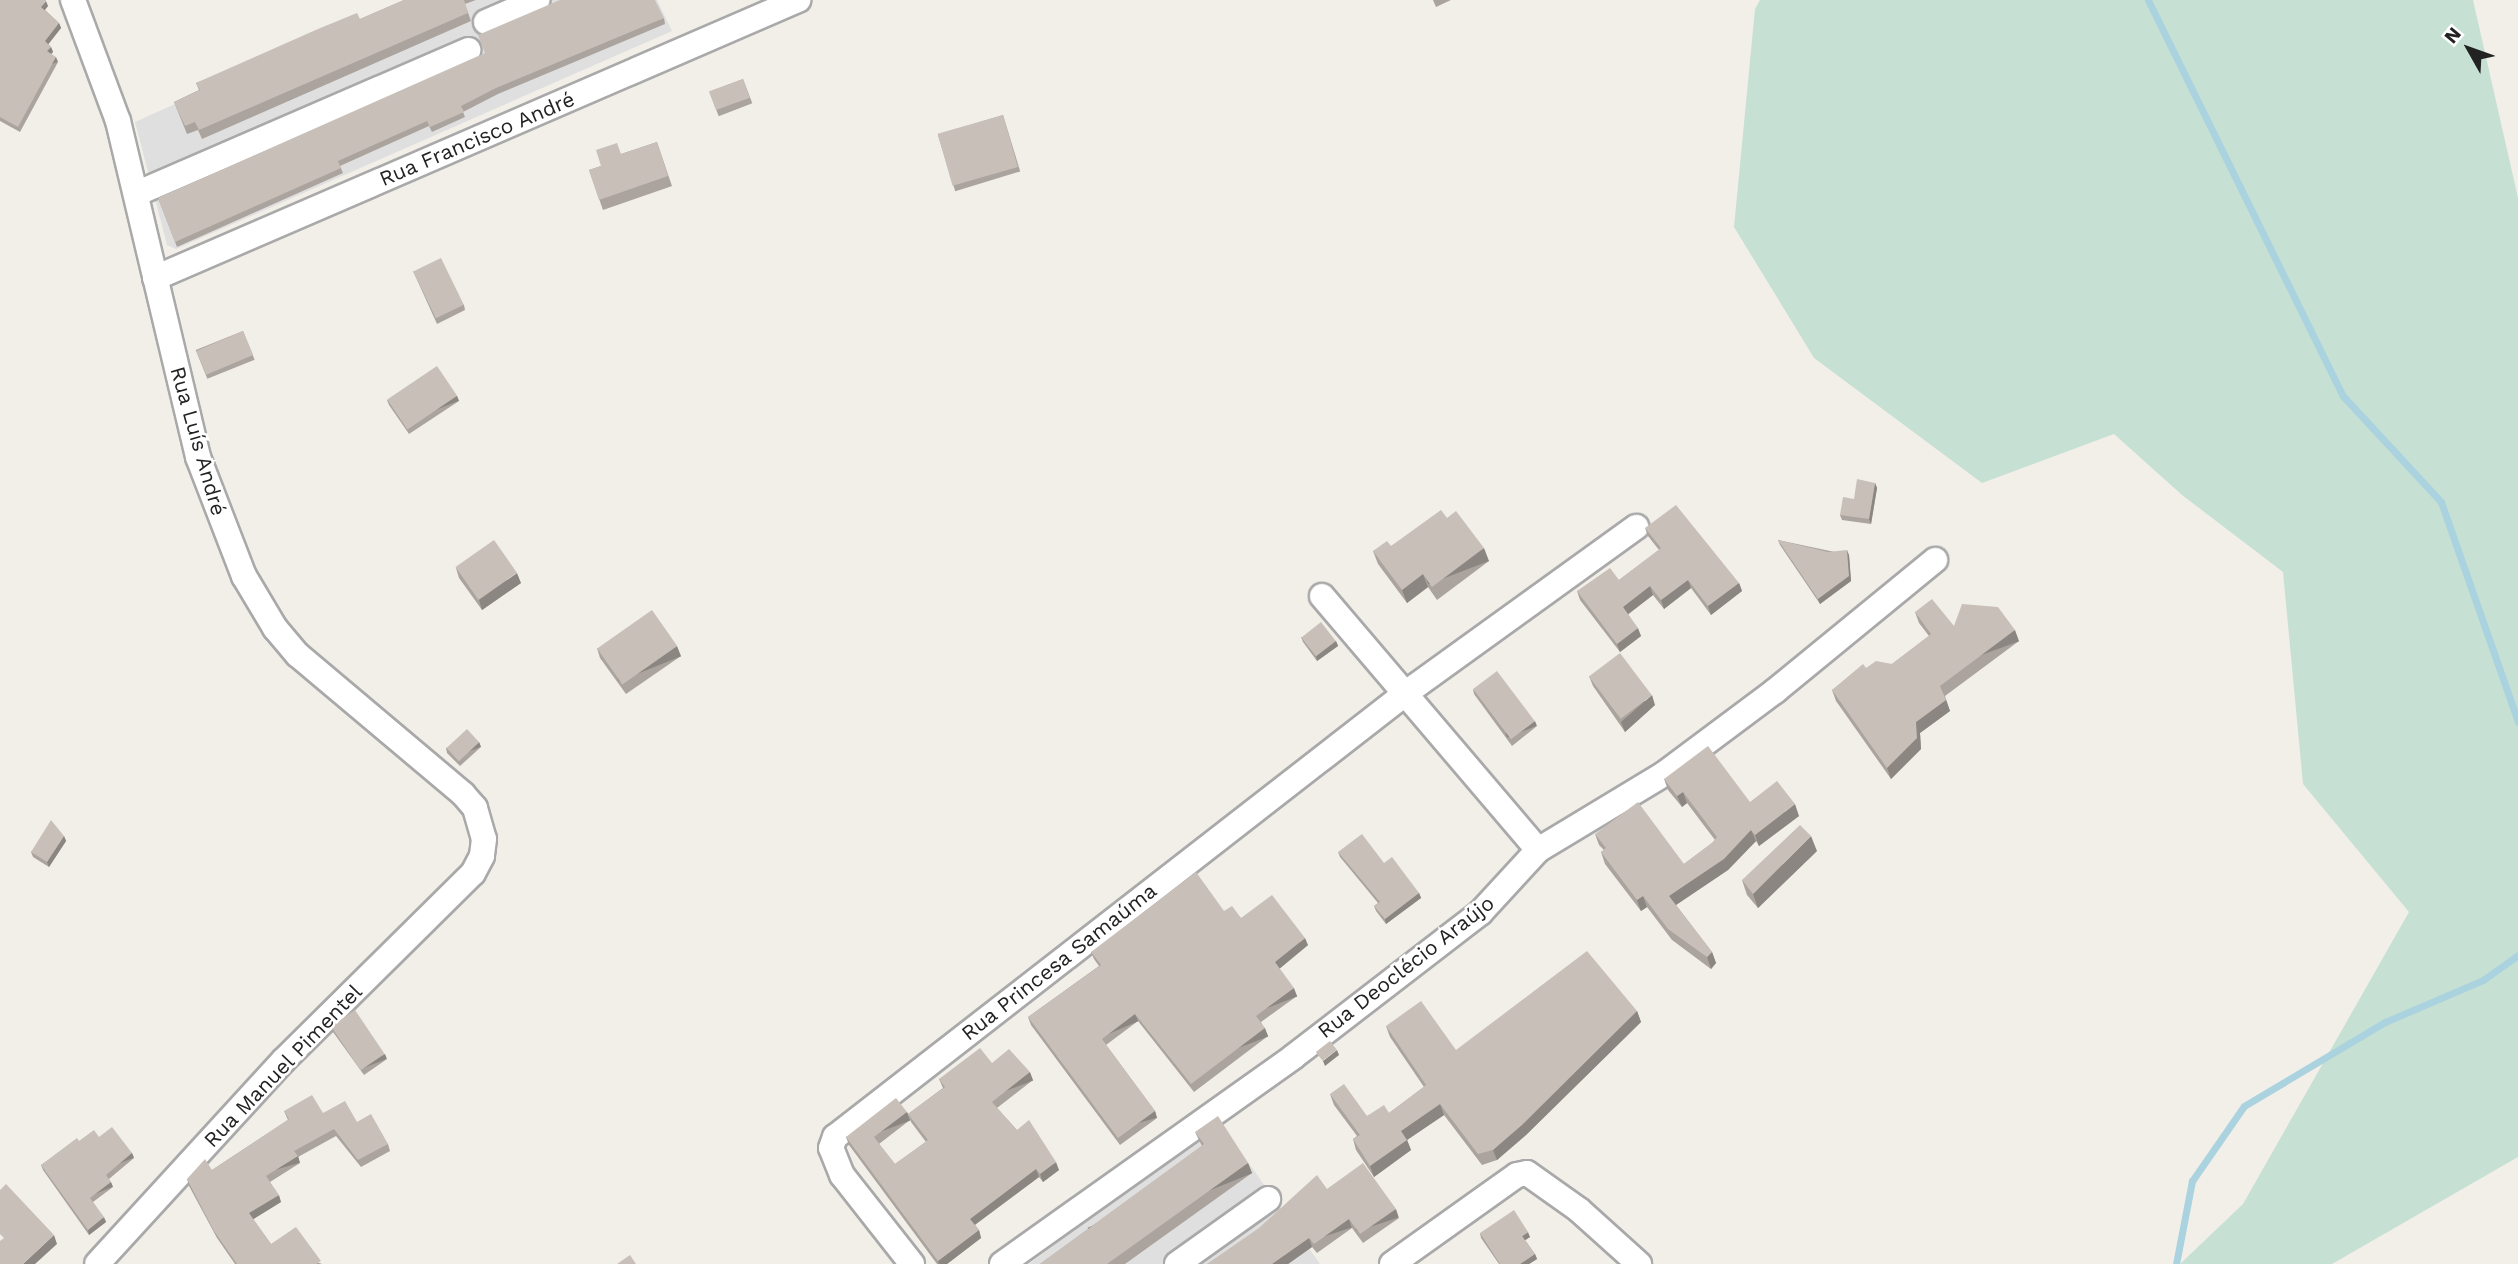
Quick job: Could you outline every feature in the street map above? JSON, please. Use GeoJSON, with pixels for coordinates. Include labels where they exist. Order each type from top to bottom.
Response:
{"type":"FeatureCollection","features":[{"type":"Feature","properties":{"kind":"street","name":"Rua Luís André"},"geometry":{"type":"LineString","coordinates":[[73,0],[101,66],[138,193],[155,278],[198,457],[244,576],[275,628],[298,655],[475,808],[484,839],[482,856],[472,873]]}},
{"type":"Feature","properties":{"kind":"street"},"geometry":{"type":"LineString","coordinates":[[486,22],[537,0]]}},
{"type":"Feature","properties":{"kind":"street","name":"Rua Francisco André"},"geometry":{"type":"LineString","coordinates":[[155,278],[798,0]]}},
{"type":"Feature","properties":{"kind":"street"},"geometry":{"type":"LineString","coordinates":[[138,193],[468,50]]}},
{"type":"Feature","properties":{"kind":"street","name":"Rua Princesa Samaúma"},"geometry":{"type":"LineString","coordinates":[[912,1264],[842,1175],[831,1148],[835,1137],[1406,693],[1636,527]]}},
{"type":"Feature","properties":{"kind":"street","name":"Rua Deoclécio Araújo"},"geometry":{"type":"LineString","coordinates":[[1002,1264],[1293,1057],[1481,912],[1538,850],[1664,774],[1775,691],[1935,560]]}},
{"type":"Feature","properties":{"kind":"street"},"geometry":{"type":"LineString","coordinates":[[1322,596],[1538,850]]}},
{"type":"Feature","properties":{"kind":"street","name":"Rua Manuel Pimentel"},"geometry":{"type":"LineString","coordinates":[[97,1264],[283,1062],[472,873]]}},
{"type":"Feature","properties":{"kind":"street"},"geometry":{"type":"LineString","coordinates":[[1392,1264],[1517,1175],[1527,1173],[1579,1210],[1639,1264]]}},
{"type":"Feature","properties":{"kind":"street"},"geometry":{"type":"LineString","coordinates":[[1177,1264],[1268,1199]]}},
{"type":"Feature","properties":{"kind":"shaded area"},"geometry":{"type":"Polygon","coordinates":[[[406,0],[657,0],[672,31],[176,249],[167,245],[135,122],[406,0]]]}},
{"type":"Feature","properties":{"kind":"shaded area"},"geometry":{"type":"Polygon","coordinates":[[[1219,1121],[1320,1264],[1029,1264],[1219,1121]]]}},
{"type":"Feature","properties":{"kind":"green space"},"geometry":{"type":"Polygon","coordinates":[[[1760,0],[2473,0],[2518,198],[2518,1157],[2332,1264],[2180,1264],[2243,1204],[2409,912],[2303,784],[2283,572],[2182,495],[2114,434],[1982,483],[1814,358],[1734,227],[1755,9],[1760,0]]]}},
{"type":"Feature","properties":{"kind":"building"},"geometry":{"type":"Polygon","coordinates":[[[0,0],[46,0],[41,7],[59,23],[45,41],[51,47],[47,51],[56,57],[18,127],[0,117],[0,0]]]}},
{"type":"Feature","properties":{"kind":"building"},"geometry":{"type":"Polygon","coordinates":[[[404,0],[464,0],[468,13],[199,130],[195,122],[185,126],[174,102],[200,90],[196,83],[357,13],[360,19],[404,0]]]}},
{"type":"Feature","properties":{"kind":"building"},"geometry":{"type":"Polygon","coordinates":[[[560,0],[655,0],[664,18],[496,88],[461,106],[464,112],[430,127],[427,121],[338,161],[341,168],[175,242],[158,198],[485,53],[478,35],[560,0]]]}},
{"type":"Feature","properties":{"kind":"building"},"geometry":{"type":"Polygon","coordinates":[[[743,79],[750,98],[716,110],[709,91],[743,79]]]}},
{"type":"Feature","properties":{"kind":"building"},"geometry":{"type":"Polygon","coordinates":[[[1003,115],[1018,167],[953,186],[938,134],[1003,115]]]}},
{"type":"Feature","properties":{"kind":"building"},"geometry":{"type":"Polygon","coordinates":[[[657,142],[668,176],[599,200],[589,170],[601,166],[596,150],[617,143],[621,154],[657,142]]]}},
{"type":"Feature","properties":{"kind":"building"},"geometry":{"type":"Polygon","coordinates":[[[441,258],[464,305],[436,318],[413,272],[441,258]]]}},
{"type":"Feature","properties":{"kind":"building"},"geometry":{"type":"Polygon","coordinates":[[[243,331],[253,355],[206,375],[196,351],[243,331]]]}},
{"type":"Feature","properties":{"kind":"building"},"geometry":{"type":"Polygon","coordinates":[[[437,366],[457,396],[407,429],[387,400],[437,366]]]}},
{"type":"Feature","properties":{"kind":"building"},"geometry":{"type":"Polygon","coordinates":[[[1857,479],[1875,483],[1869,519],[1840,515],[1843,497],[1854,499],[1857,479]]]}},
{"type":"Feature","properties":{"kind":"building"},"geometry":{"type":"Polygon","coordinates":[[[1676,505],[1739,583],[1708,606],[1688,580],[1661,600],[1650,586],[1623,607],[1638,628],[1617,644],[1577,591],[1610,568],[1619,580],[1661,548],[1645,528],[1676,505]]]}},
{"type":"Feature","properties":{"kind":"building"},"geometry":{"type":"Polygon","coordinates":[[[1441,510],[1447,518],[1456,511],[1484,548],[1432,587],[1423,574],[1402,590],[1373,551],[1387,541],[1391,546],[1441,510]]]}},
{"type":"Feature","properties":{"kind":"building"},"geometry":{"type":"Polygon","coordinates":[[[494,540],[517,573],[478,600],[455,567],[494,540]]]}},
{"type":"Feature","properties":{"kind":"building"},"geometry":{"type":"Polygon","coordinates":[[[1778,540],[1828,552],[1847,550],[1849,576],[1818,599],[1778,540]]]}},
{"type":"Feature","properties":{"kind":"building"},"geometry":{"type":"Polygon","coordinates":[[[1932,599],[1954,626],[1962,604],[1998,607],[2015,630],[1940,686],[1946,700],[1916,722],[1917,738],[1887,768],[1832,690],[1863,664],[1866,668],[1876,661],[1892,664],[1931,634],[1915,612],[1932,599]]]}},
{"type":"Feature","properties":{"kind":"building"},"geometry":{"type":"Polygon","coordinates":[[[652,610],[677,646],[622,684],[597,648],[652,610]]]}},
{"type":"Feature","properties":{"kind":"building"},"geometry":{"type":"Polygon","coordinates":[[[1321,622],[1336,641],[1316,656],[1301,637],[1321,622]]]}},
{"type":"Feature","properties":{"kind":"building"},"geometry":{"type":"Polygon","coordinates":[[[1620,653],[1652,695],[1621,719],[1589,676],[1620,653]]]}},
{"type":"Feature","properties":{"kind":"building"},"geometry":{"type":"Polygon","coordinates":[[[1497,671],[1535,721],[1511,739],[1473,689],[1497,671]]]}},
{"type":"Feature","properties":{"kind":"building"},"geometry":{"type":"Polygon","coordinates":[[[467,729],[479,742],[459,761],[447,748],[467,729]]]}},
{"type":"Feature","properties":{"kind":"building"},"geometry":{"type":"Polygon","coordinates":[[[1708,746],[1750,802],[1777,781],[1795,804],[1755,835],[1751,830],[1724,859],[1669,896],[1712,952],[1707,957],[1668,929],[1643,896],[1637,900],[1601,852],[1606,848],[1595,834],[1638,802],[1684,864],[1712,843],[1717,837],[1683,792],[1677,796],[1664,779],[1708,746]]]}},
{"type":"Feature","properties":{"kind":"building"},"geometry":{"type":"Polygon","coordinates":[[[51,820],[64,836],[47,862],[31,852],[51,820]]]}},
{"type":"Feature","properties":{"kind":"building"},"geometry":{"type":"Polygon","coordinates":[[[1800,825],[1811,836],[1753,894],[1742,880],[1800,825]]]}},
{"type":"Feature","properties":{"kind":"building"},"geometry":{"type":"Polygon","coordinates":[[[1362,834],[1384,863],[1392,857],[1419,893],[1385,919],[1374,906],[1380,902],[1338,852],[1362,834]]]}},
{"type":"Feature","properties":{"kind":"building"},"geometry":{"type":"Polygon","coordinates":[[[1196,872],[1224,911],[1232,906],[1241,918],[1272,895],[1305,938],[1275,962],[1294,988],[1256,1016],[1265,1028],[1191,1084],[1135,1014],[1102,1039],[1155,1111],[1118,1138],[1028,1017],[1101,965],[1091,952],[1196,872]]]}},
{"type":"Feature","properties":{"kind":"building"},"geometry":{"type":"Polygon","coordinates":[[[1587,951],[1637,1011],[1522,1125],[1493,1150],[1478,1154],[1440,1104],[1401,1131],[1407,1140],[1370,1166],[1353,1139],[1360,1135],[1330,1094],[1344,1084],[1367,1116],[1384,1105],[1389,1113],[1426,1085],[1386,1026],[1421,1001],[1456,1050],[1587,951]]]}},
{"type":"Feature","properties":{"kind":"building"},"geometry":{"type":"Polygon","coordinates":[[[355,1010],[385,1054],[361,1070],[331,1026],[355,1010]]]}},
{"type":"Feature","properties":{"kind":"building"},"geometry":{"type":"Polygon","coordinates":[[[1330,1041],[1337,1050],[1323,1061],[1316,1052],[1330,1041]]]}},
{"type":"Feature","properties":{"kind":"building"},"geometry":{"type":"Polygon","coordinates":[[[980,1048],[992,1063],[1009,1049],[1030,1072],[992,1102],[1017,1130],[1029,1120],[1056,1162],[1040,1174],[1036,1169],[970,1219],[979,1230],[938,1261],[846,1137],[896,1098],[907,1112],[874,1137],[895,1164],[928,1140],[908,1114],[945,1087],[939,1079],[980,1048]]]}},
{"type":"Feature","properties":{"kind":"building"},"geometry":{"type":"Polygon","coordinates":[[[312,1095],[323,1113],[345,1101],[357,1122],[371,1114],[388,1144],[358,1160],[334,1129],[294,1151],[298,1156],[266,1176],[279,1195],[249,1213],[271,1244],[296,1227],[321,1261],[316,1264],[237,1264],[214,1231],[187,1179],[205,1159],[212,1170],[289,1119],[284,1111],[312,1095]]]}},
{"type":"Feature","properties":{"kind":"building"},"geometry":{"type":"Polygon","coordinates":[[[1218,1116],[1248,1163],[1107,1264],[1040,1264],[1204,1144],[1195,1132],[1218,1116]]]}},
{"type":"Feature","properties":{"kind":"building"},"geometry":{"type":"Polygon","coordinates":[[[112,1127],[132,1153],[106,1175],[111,1182],[90,1198],[104,1217],[88,1230],[41,1165],[77,1138],[79,1141],[94,1130],[99,1137],[112,1127]]]}},
{"type":"Feature","properties":{"kind":"building"},"geometry":{"type":"Polygon","coordinates":[[[1363,1163],[1396,1209],[1360,1234],[1349,1219],[1314,1244],[1309,1238],[1272,1264],[1207,1264],[1259,1228],[1317,1175],[1327,1189],[1363,1163]]]}},
{"type":"Feature","properties":{"kind":"building"},"geometry":{"type":"Polygon","coordinates":[[[6,1184],[54,1235],[23,1264],[0,1264],[0,1241],[4,1238],[0,1234],[0,1190],[6,1184]]]}},
{"type":"Feature","properties":{"kind":"building"},"geometry":{"type":"Polygon","coordinates":[[[1514,1210],[1528,1232],[1522,1236],[1535,1254],[1520,1264],[1500,1264],[1480,1233],[1514,1210]]]}},
{"type":"Feature","properties":{"kind":"building"},"geometry":{"type":"Polygon","coordinates":[[[630,1255],[636,1264],[617,1264],[630,1255]]]}},
{"type":"Feature","properties":{"kind":"waterway"},"geometry":{"type":"LineString","coordinates":[[2148,0],[2343,396],[2441,502],[2518,722]]}},
{"type":"Feature","properties":{"kind":"waterway"},"geometry":{"type":"LineString","coordinates":[[2176,1264],[2192,1181],[2244,1106],[2385,1022],[2483,980],[2518,955]]}}]}
